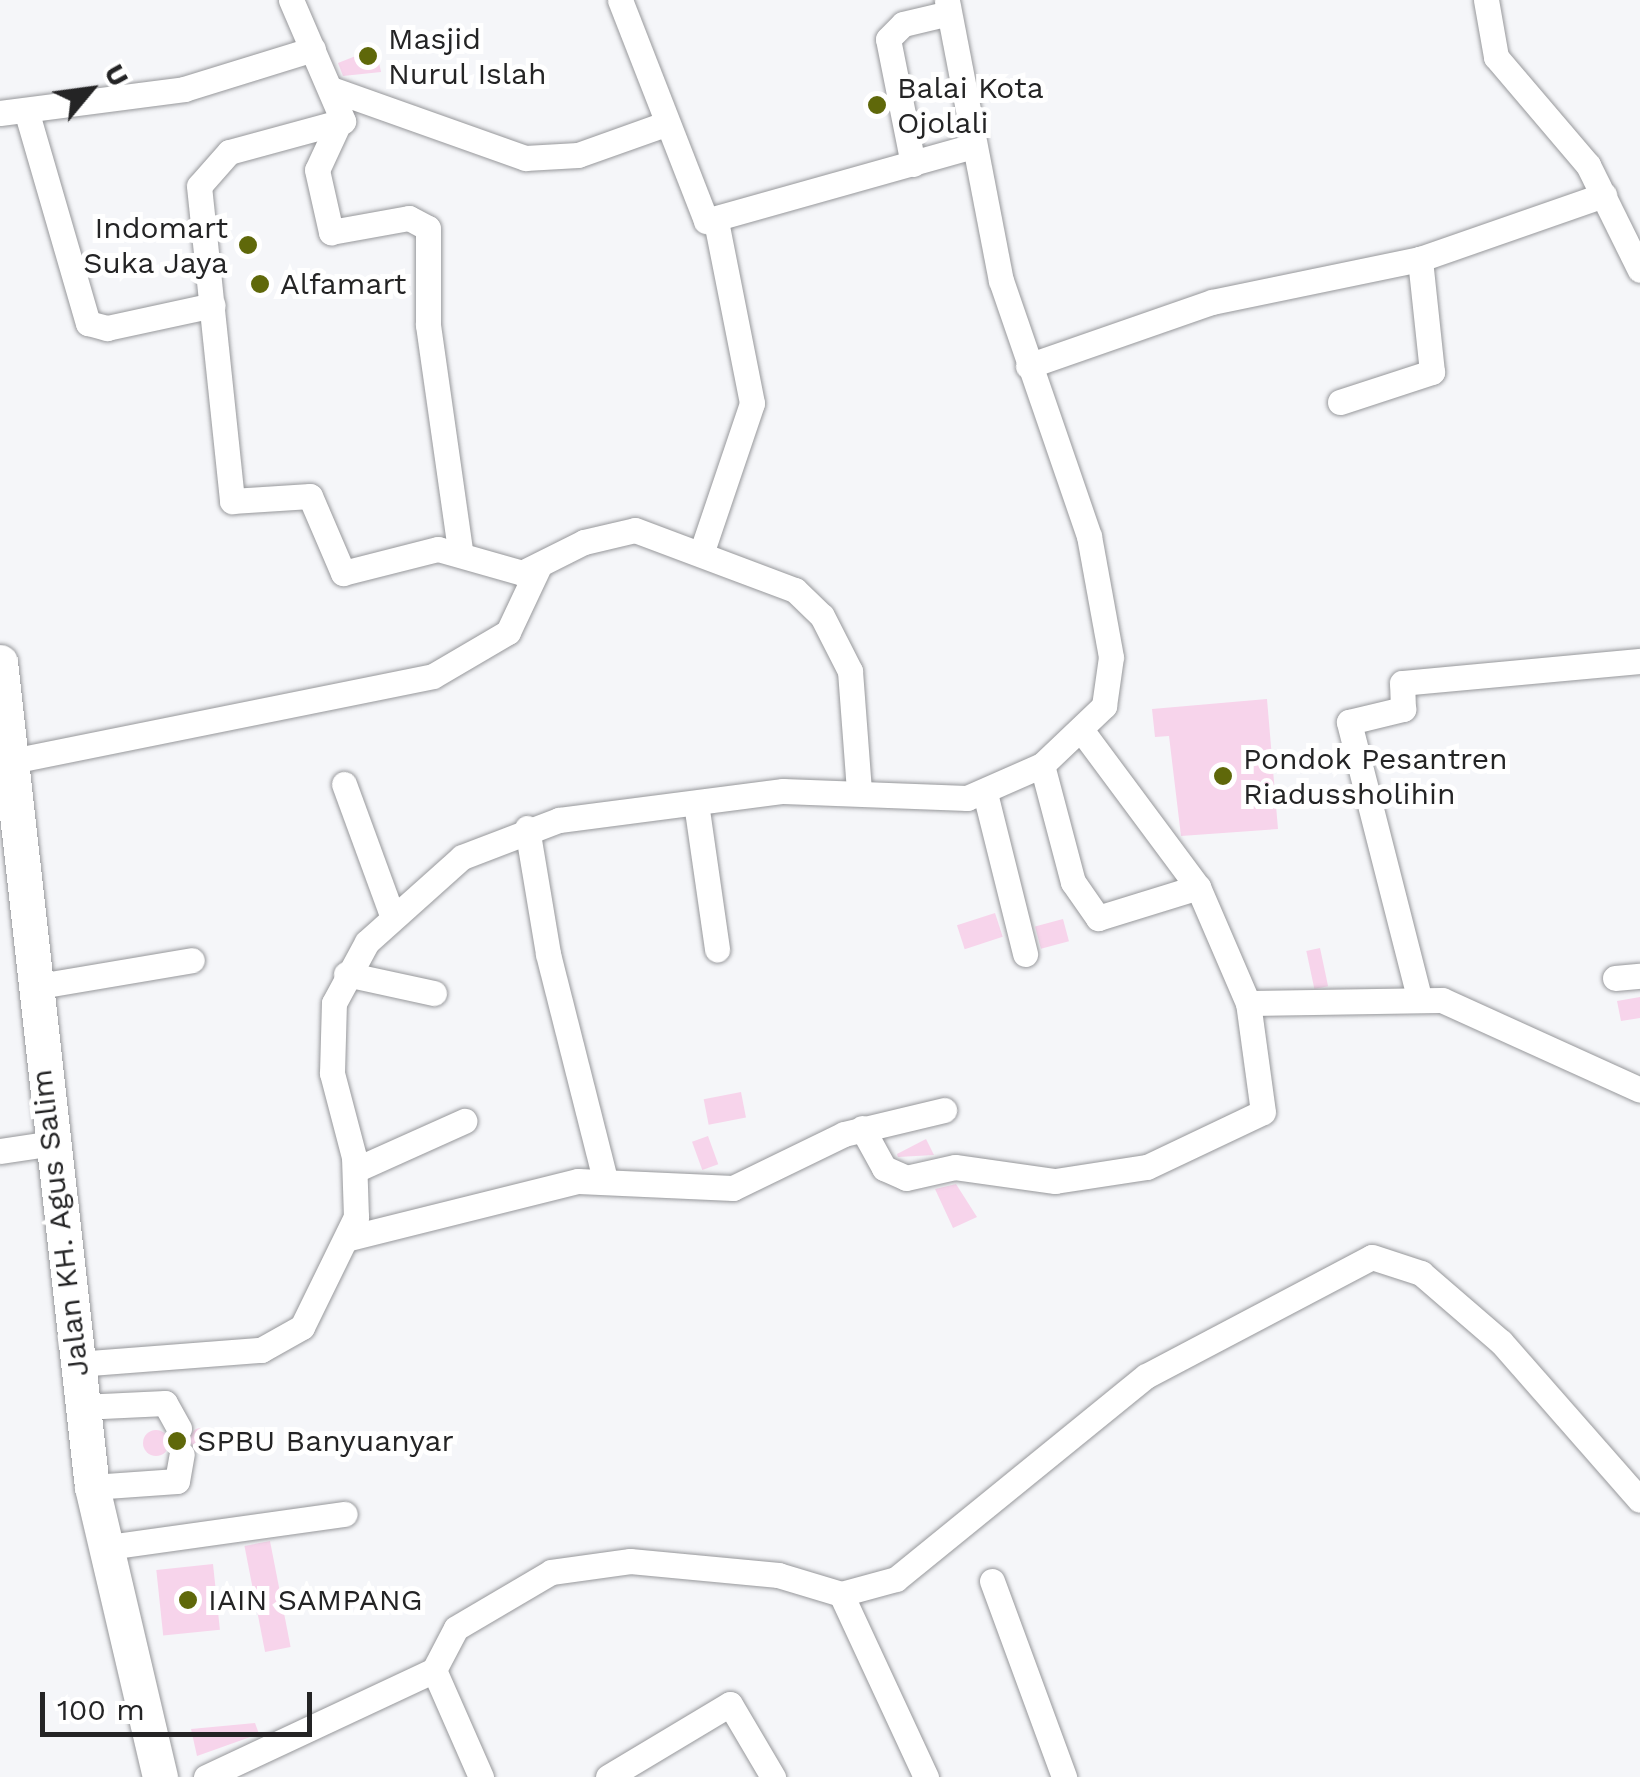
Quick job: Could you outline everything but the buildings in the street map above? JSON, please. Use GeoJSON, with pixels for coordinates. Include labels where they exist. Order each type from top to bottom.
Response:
{"type":"FeatureCollection","features":[{"type":"Feature","properties":{"kind":"highway","name":"Jalan KH. Agus Salim"},"geometry":{"type":"LineString","coordinates":[[0,662],[33,987],[92,1487],[102,1548],[160,1777]]}},
{"type":"Feature","properties":{"kind":"street"},"geometry":{"type":"LineString","coordinates":[[291,0],[344,119],[336,127],[318,170],[331,232],[409,218],[428,228],[428,325],[460,550]]}},
{"type":"Feature","properties":{"kind":"street"},"geometry":{"type":"LineString","coordinates":[[620,0],[698,214],[716,221],[972,146]]}},
{"type":"Feature","properties":{"kind":"street"},"geometry":{"type":"LineString","coordinates":[[1486,0],[1496,57],[1564,130],[1604,195],[1640,270]]}},
{"type":"Feature","properties":{"kind":"street"},"geometry":{"type":"LineString","coordinates":[[77,1364],[281,1346],[322,1299],[349,1238],[356,1170],[332,1073],[334,1003],[346,974],[392,915],[462,857],[527,828],[696,802],[859,791],[918,800],[985,793],[1042,765],[1082,730],[1109,696],[1108,630],[1077,489],[1028,366],[972,146],[948,6],[902,24],[888,38],[913,164]]}},
{"type":"Feature","properties":{"kind":"street"},"geometry":{"type":"LineString","coordinates":[[214,304],[107,328],[88,323],[13,112],[184,88],[312,48]]}},
{"type":"Feature","properties":{"kind":"street"},"geometry":{"type":"LineString","coordinates":[[334,90],[525,158],[578,155],[665,124]]}},
{"type":"Feature","properties":{"kind":"street"},"geometry":{"type":"LineString","coordinates":[[336,127],[239,148],[205,171],[198,186],[234,504],[310,496],[343,574],[418,551],[460,550],[509,573],[539,566],[620,530],[702,551],[795,590],[822,616],[850,671],[859,791]]}},
{"type":"Feature","properties":{"kind":"street"},"geometry":{"type":"LineString","coordinates":[[1028,366],[1212,302],[1420,259],[1604,195]]}},
{"type":"Feature","properties":{"kind":"street"},"geometry":{"type":"LineString","coordinates":[[702,551],[752,402],[716,221]]}},
{"type":"Feature","properties":{"kind":"street"},"geometry":{"type":"LineString","coordinates":[[1340,402],[1432,372],[1420,259]]}},
{"type":"Feature","properties":{"kind":"street"},"geometry":{"type":"LineString","coordinates":[[12,761],[433,676],[508,632],[539,566]]}},
{"type":"Feature","properties":{"kind":"street"},"geometry":{"type":"LineString","coordinates":[[1419,997],[1349,722],[1402,709],[1402,683],[1640,661]]}},
{"type":"Feature","properties":{"kind":"street"},"geometry":{"type":"LineString","coordinates":[[862,1128],[884,1168],[906,1178],[955,1167],[1056,1180],[1147,1167],[1263,1112],[1248,1003],[1198,887],[1082,730]]}},
{"type":"Feature","properties":{"kind":"street"},"geometry":{"type":"LineString","coordinates":[[1042,765],[1073,882],[1098,918],[1198,887]]}},
{"type":"Feature","properties":{"kind":"street"},"geometry":{"type":"LineString","coordinates":[[344,784],[392,915]]}},
{"type":"Feature","properties":{"kind":"street"},"geometry":{"type":"LineString","coordinates":[[985,793],[1025,954]]}},
{"type":"Feature","properties":{"kind":"street"},"geometry":{"type":"LineString","coordinates":[[696,802],[717,949]]}},
{"type":"Feature","properties":{"kind":"street"},"geometry":{"type":"LineString","coordinates":[[527,828],[548,954],[605,1180]]}},
{"type":"Feature","properties":{"kind":"street"},"geometry":{"type":"LineString","coordinates":[[33,987],[192,960]]}},
{"type":"Feature","properties":{"kind":"street"},"geometry":{"type":"LineString","coordinates":[[346,974],[434,993]]}},
{"type":"Feature","properties":{"kind":"street"},"geometry":{"type":"LineString","coordinates":[[1248,1003],[1419,997],[1463,1006],[1640,1090]]}},
{"type":"Feature","properties":{"kind":"street"},"geometry":{"type":"LineString","coordinates":[[349,1238],[546,1186],[605,1180],[733,1188],[862,1128],[944,1110]]}},
{"type":"Feature","properties":{"kind":"street"},"geometry":{"type":"LineString","coordinates":[[356,1170],[464,1121]]}},
{"type":"Feature","properties":{"kind":"street"},"geometry":{"type":"LineString","coordinates":[[0,1151],[53,1142]]}},
{"type":"Feature","properties":{"kind":"street"},"geometry":{"type":"LineString","coordinates":[[206,1777],[434,1670],[456,1628],[490,1604],[587,1562],[734,1569],[841,1594],[922,1562],[1060,1438],[1146,1376],[1372,1257],[1421,1273],[1501,1342],[1640,1500]]}},
{"type":"Feature","properties":{"kind":"street"},"geometry":{"type":"LineString","coordinates":[[82,1408],[165,1403],[181,1440],[177,1481],[92,1487]]}},
{"type":"Feature","properties":{"kind":"street"},"geometry":{"type":"LineString","coordinates":[[102,1548],[345,1514]]}},
{"type":"Feature","properties":{"kind":"street"},"geometry":{"type":"LineString","coordinates":[[992,1581],[1064,1777]]}},
{"type":"Feature","properties":{"kind":"street"},"geometry":{"type":"LineString","coordinates":[[841,1594],[926,1777]]}},
{"type":"Feature","properties":{"kind":"street"},"geometry":{"type":"LineString","coordinates":[[434,1670],[481,1777]]}},
{"type":"Feature","properties":{"kind":"street"},"geometry":{"type":"LineString","coordinates":[[608,1777],[730,1704],[772,1777]]}},
{"type":"Feature","properties":{"kind":"place","name":"Masjid Nurul Islah"},"geometry":{"type":"Point","coordinates":[368,56]}},
{"type":"Feature","properties":{"kind":"place","name":"Balai Kota Ojolali"},"geometry":{"type":"Point","coordinates":[877,105]}},
{"type":"Feature","properties":{"kind":"place","name":"Indomart Suka Jaya"},"geometry":{"type":"Point","coordinates":[248,245]}},
{"type":"Feature","properties":{"kind":"place","name":"Alfamart"},"geometry":{"type":"Point","coordinates":[260,284]}},
{"type":"Feature","properties":{"kind":"place","name":"Pondok Pesantren Riadussholihin"},"geometry":{"type":"Point","coordinates":[1223,776]}},
{"type":"Feature","properties":{"kind":"place","name":"SPBU Banyuanyar"},"geometry":{"type":"Point","coordinates":[177,1441]}},
{"type":"Feature","properties":{"kind":"place","name":"IAIN SAMPANG"},"geometry":{"type":"Point","coordinates":[188,1600]}}]}
